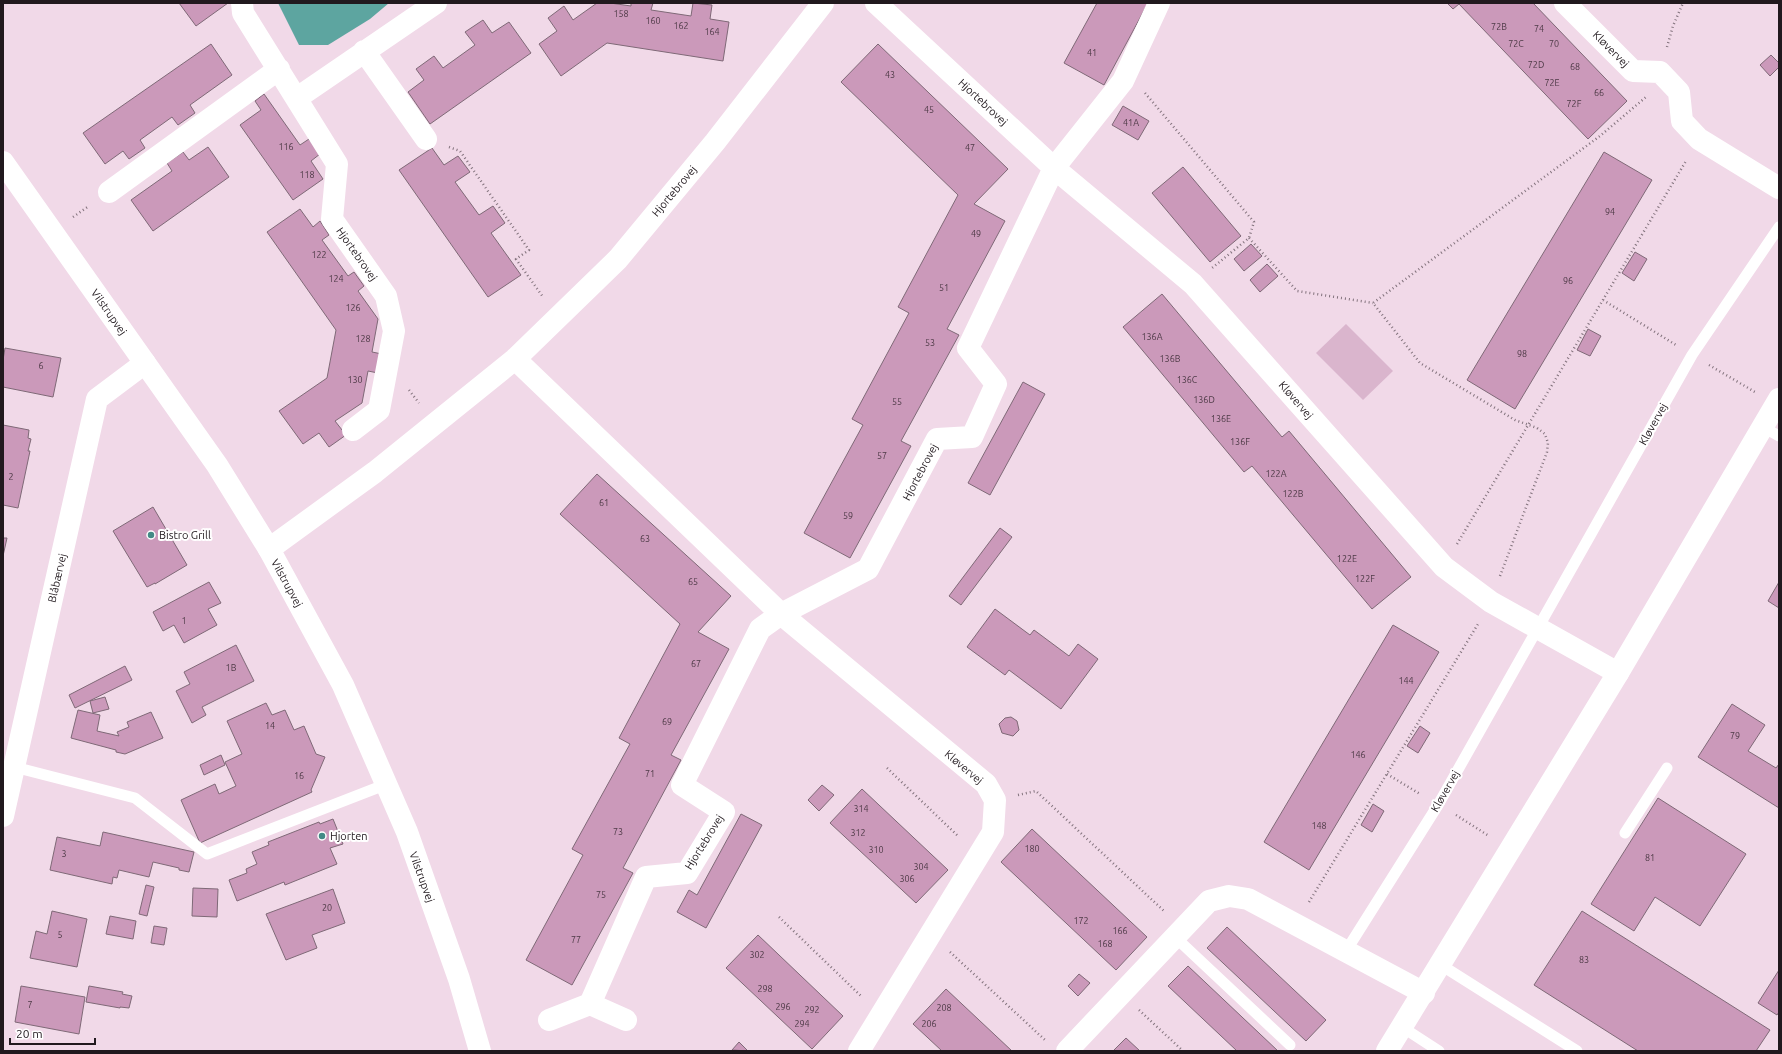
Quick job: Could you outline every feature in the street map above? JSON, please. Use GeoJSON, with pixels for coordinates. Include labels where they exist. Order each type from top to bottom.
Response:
{"type":"FeatureCollection","features":[{"type":"Feature","properties":{"kind":"street","name":"Hjortebrovej"},"geometry":{"type":"LineString","coordinates":[[242,3],[243,13],[337,164],[332,219],[386,296],[394,332],[379,410],[353,430]]}},
{"type":"Feature","properties":{"kind":"street"},"geometry":{"type":"LineString","coordinates":[[297,98],[436,3]]}},
{"type":"Feature","properties":{"kind":"street","name":"Hjortebrovej"},"geometry":{"type":"LineString","coordinates":[[876,3],[1054,168]]}},
{"type":"Feature","properties":{"kind":"street","name":"Hjortebrovej"},"geometry":{"type":"LineString","coordinates":[[590,1004],[646,877],[687,873],[724,812],[682,785],[760,629],[781,614],[868,569],[937,439],[972,437],[996,384],[968,348],[1054,168],[1123,81],[1159,3]]}},
{"type":"Feature","properties":{"kind":"street","name":"Kløvervej"},"geometry":{"type":"LineString","coordinates":[[1565,3],[1633,71],[1660,72]]}},
{"type":"Feature","properties":{"kind":"street","name":"Hjortebrovej"},"geometry":{"type":"LineString","coordinates":[[269,549],[375,472],[515,359],[618,259],[715,142],[816,5]]}},
{"type":"Feature","properties":{"kind":"street"},"geometry":{"type":"LineString","coordinates":[[364,51],[426,139]]}},
{"type":"Feature","properties":{"kind":"street"},"geometry":{"type":"LineString","coordinates":[[109,192],[279,70]]}},
{"type":"Feature","properties":{"kind":"street"},"geometry":{"type":"LineString","coordinates":[[1660,72],[1679,92],[1682,121],[1699,139],[1779,188]]}},
{"type":"Feature","properties":{"kind":"street","name":"Vilstrupvej"},"geometry":{"type":"LineString","coordinates":[[3,162],[217,465],[269,549],[343,685],[387,784],[409,839],[459,979],[480,1051]]}},
{"type":"Feature","properties":{"kind":"street","name":"Kløvervej"},"geometry":{"type":"LineString","coordinates":[[1054,168],[1193,284],[1444,567],[1491,602],[1618,673]]}},
{"type":"Feature","properties":{"kind":"street"},"geometry":{"type":"LineString","coordinates":[[515,359],[781,614]]}},
{"type":"Feature","properties":{"kind":"street","name":"Blåbærvej"},"geometry":{"type":"LineString","coordinates":[[3,816],[6,788],[14,767],[97,399],[145,362]]}},
{"type":"Feature","properties":{"kind":"street"},"geometry":{"type":"LineString","coordinates":[[1387,1051],[1424,993],[1618,673],[1771,431],[1779,399]]}},
{"type":"Feature","properties":{"kind":"street","name":"Kløvervej"},"geometry":{"type":"LineString","coordinates":[[781,614],[986,784],[996,800]]}},
{"type":"Feature","properties":{"kind":"street"},"geometry":{"type":"LineString","coordinates":[[859,1051],[992,832],[996,800]]}},
{"type":"Feature","properties":{"kind":"street"},"geometry":{"type":"LineString","coordinates":[[1067,1051],[1209,901],[1229,896],[1248,899],[1424,993]]}},
{"type":"Feature","properties":{"kind":"street"},"geometry":{"type":"LineString","coordinates":[[549,1020],[590,1004],[626,1020]]}},
{"type":"Feature","properties":{"kind":"lane","name":"Kløvervej"},"geometry":{"type":"LineString","coordinates":[[1346,951],[1438,805],[1692,354],[1779,227]]}},
{"type":"Feature","properties":{"kind":"lane"},"geometry":{"type":"LineString","coordinates":[[14,767],[135,798],[206,854],[387,784]]}},
{"type":"Feature","properties":{"kind":"lane"},"geometry":{"type":"LineString","coordinates":[[1625,833],[1667,768]]}},
{"type":"Feature","properties":{"kind":"lane"},"geometry":{"type":"LineString","coordinates":[[1179,933],[1290,1045]]}},
{"type":"Feature","properties":{"kind":"lane"},"geometry":{"type":"LineString","coordinates":[[1441,965],[1577,1051]]}},
{"type":"Feature","properties":{"kind":"lane"},"geometry":{"type":"LineString","coordinates":[[1402,1027],[1439,1051]]}},
{"type":"Feature","properties":{"kind":"path"},"geometry":{"type":"LineString","coordinates":[[1373,303],[1600,136],[1650,94],[1660,72],[1673,26],[1683,3]]}},
{"type":"Feature","properties":{"kind":"path"},"geometry":{"type":"LineString","coordinates":[[1123,81],[1140,87],[1254,222],[1249,238],[1193,284]]}},
{"type":"Feature","properties":{"kind":"path"},"geometry":{"type":"LineString","coordinates":[[426,139],[460,151],[529,250],[516,259],[557,317]]}},
{"type":"Feature","properties":{"kind":"path"},"geometry":{"type":"LineString","coordinates":[[1444,567],[1699,139]]}},
{"type":"Feature","properties":{"kind":"path"},"geometry":{"type":"LineString","coordinates":[[52,232],[109,192]]}},
{"type":"Feature","properties":{"kind":"path"},"geometry":{"type":"LineString","coordinates":[[1249,238],[1297,291],[1373,303],[1420,363],[1515,420],[1537,428],[1545,434],[1548,443],[1547,452],[1491,602],[1295,924]]}},
{"type":"Feature","properties":{"kind":"path"},"geometry":{"type":"LineString","coordinates":[[385,378],[411,391],[434,424]]}},
{"type":"Feature","properties":{"kind":"path"},"geometry":{"type":"LineString","coordinates":[[887,768],[978,856]]}},
{"type":"Feature","properties":{"kind":"path"},"geometry":{"type":"LineString","coordinates":[[996,800],[1036,791],[1179,933]]}},
{"type":"Feature","properties":{"kind":"path"},"geometry":{"type":"LineString","coordinates":[[779,917],[859,995],[883,1011]]}},
{"type":"Feature","properties":{"kind":"path"},"geometry":{"type":"LineString","coordinates":[[930,934],[1045,1040]]}},
{"type":"Feature","properties":{"kind":"path"},"geometry":{"type":"LineString","coordinates":[[1121,994],[1183,1051]]}},
{"type":"Feature","properties":{"kind":"shaded area"},"geometry":{"type":"Polygon","coordinates":[[[278,3],[389,3],[370,19],[328,45],[299,45],[278,3]]]}},
{"type":"Feature","properties":{"kind":"shaded area"},"geometry":{"type":"Polygon","coordinates":[[[1346,324],[1393,371],[1363,400],[1316,353],[1346,324]]]}},
{"type":"Feature","properties":{"kind":"building"},"geometry":{"type":"Polygon","coordinates":[[[179,3],[228,3],[196,26],[179,3]]]}},
{"type":"Feature","properties":{"kind":"building"},"geometry":{"type":"Polygon","coordinates":[[[597,3],[631,6],[631,3],[653,3],[651,10],[691,16],[693,3],[712,5],[710,19],[729,22],[723,61],[607,43],[561,76],[539,44],[557,31],[548,18],[564,6],[573,20],[597,3]]]}},
{"type":"Feature","properties":{"kind":"building"},"geometry":{"type":"Polygon","coordinates":[[[1097,3],[1148,3],[1104,85],[1064,63],[1097,3]]]}},
{"type":"Feature","properties":{"kind":"building"},"geometry":{"type":"Polygon","coordinates":[[[1447,3],[1533,3],[1627,101],[1588,139],[1459,4],[1453,9],[1447,3]]]}},
{"type":"Feature","properties":{"kind":"building"},"geometry":{"type":"Polygon","coordinates":[[[483,20],[492,33],[509,22],[531,53],[430,124],[408,92],[424,80],[416,69],[434,56],[443,68],[475,45],[465,32],[483,20]]]}},
{"type":"Feature","properties":{"kind":"building"},"geometry":{"type":"Polygon","coordinates":[[[211,44],[232,75],[190,105],[195,113],[178,125],[172,117],[140,140],[145,148],[129,159],[123,151],[105,164],[83,133],[211,44]]]}},
{"type":"Feature","properties":{"kind":"building"},"geometry":{"type":"Polygon","coordinates":[[[878,44],[1008,169],[974,204],[1005,221],[947,329],[959,335],[901,441],[911,446],[850,558],[804,533],[863,425],[852,419],[909,313],[898,307],[958,195],[841,82],[878,44]]]}},
{"type":"Feature","properties":{"kind":"building"},"geometry":{"type":"Polygon","coordinates":[[[1771,55],[1779,63],[1779,67],[1770,76],[1760,65],[1771,55]]]}},
{"type":"Feature","properties":{"kind":"building"},"geometry":{"type":"Polygon","coordinates":[[[264,94],[300,145],[309,139],[320,154],[311,161],[323,179],[293,200],[240,125],[261,110],[255,101],[264,94]]]}},
{"type":"Feature","properties":{"kind":"building"},"geometry":{"type":"Polygon","coordinates":[[[1123,106],[1149,121],[1138,140],[1112,125],[1123,106]]]}},
{"type":"Feature","properties":{"kind":"building"},"geometry":{"type":"Polygon","coordinates":[[[208,147],[229,177],[153,231],[131,200],[172,171],[167,163],[183,152],[189,160],[208,147]]]}},
{"type":"Feature","properties":{"kind":"building"},"geometry":{"type":"Polygon","coordinates":[[[432,148],[444,165],[458,156],[470,172],[455,182],[479,215],[493,206],[505,223],[491,233],[521,275],[488,297],[399,170],[432,148]]]}},
{"type":"Feature","properties":{"kind":"building"},"geometry":{"type":"Polygon","coordinates":[[[1604,152],[1652,180],[1515,409],[1467,380],[1604,152]]]}},
{"type":"Feature","properties":{"kind":"building"},"geometry":{"type":"Polygon","coordinates":[[[1183,167],[1241,236],[1210,262],[1152,193],[1183,167]]]}},
{"type":"Feature","properties":{"kind":"building"},"geometry":{"type":"Polygon","coordinates":[[[300,209],[313,227],[320,221],[329,235],[322,240],[348,276],[354,272],[364,286],[358,291],[378,319],[372,352],[382,354],[378,373],[368,371],[362,403],[335,421],[346,435],[329,447],[319,433],[303,444],[279,411],[327,378],[336,330],[267,232],[300,209]]]}},
{"type":"Feature","properties":{"kind":"building"},"geometry":{"type":"Polygon","coordinates":[[[1251,244],[1262,256],[1244,271],[1234,259],[1251,244]]]}},
{"type":"Feature","properties":{"kind":"building"},"geometry":{"type":"Polygon","coordinates":[[[1635,252],[1647,259],[1634,281],[1622,273],[1635,252]]]}},
{"type":"Feature","properties":{"kind":"building"},"geometry":{"type":"Polygon","coordinates":[[[1267,264],[1278,276],[1260,292],[1250,280],[1267,264]]]}},
{"type":"Feature","properties":{"kind":"building"},"geometry":{"type":"Polygon","coordinates":[[[1162,294],[1282,437],[1289,431],[1411,577],[1372,609],[1252,466],[1244,472],[1123,327],[1162,294]]]}},
{"type":"Feature","properties":{"kind":"building"},"geometry":{"type":"Polygon","coordinates":[[[1588,329],[1601,336],[1590,356],[1577,350],[1588,329]]]}},
{"type":"Feature","properties":{"kind":"building"},"geometry":{"type":"Polygon","coordinates":[[[5,348],[61,358],[53,397],[3,387],[3,360],[5,348]]]}},
{"type":"Feature","properties":{"kind":"building"},"geometry":{"type":"Polygon","coordinates":[[[1023,382],[1045,394],[990,495],[968,483],[1023,382]]]}},
{"type":"Feature","properties":{"kind":"building"},"geometry":{"type":"Polygon","coordinates":[[[3,425],[29,430],[28,438],[31,439],[28,451],[30,451],[18,508],[3,505],[3,425]]]}},
{"type":"Feature","properties":{"kind":"building"},"geometry":{"type":"Polygon","coordinates":[[[597,474],[731,596],[698,632],[729,649],[671,755],[681,760],[623,868],[633,873],[572,985],[526,960],[583,855],[572,849],[630,744],[619,738],[680,624],[560,514],[597,474]]]}},
{"type":"Feature","properties":{"kind":"building"},"geometry":{"type":"Polygon","coordinates":[[[153,507],[187,565],[155,584],[147,587],[113,531],[153,507]]]}},
{"type":"Feature","properties":{"kind":"building"},"geometry":{"type":"Polygon","coordinates":[[[1000,528],[1012,537],[961,605],[949,596],[1000,528]]]}},
{"type":"Feature","properties":{"kind":"building"},"geometry":{"type":"Polygon","coordinates":[[[3,538],[7,538],[3,556],[3,538]]]}},
{"type":"Feature","properties":{"kind":"building"},"geometry":{"type":"Polygon","coordinates":[[[209,582],[221,603],[208,609],[217,625],[184,643],[174,625],[163,631],[153,612],[209,582]]]}},
{"type":"Feature","properties":{"kind":"building"},"geometry":{"type":"Polygon","coordinates":[[[1779,582],[1779,608],[1768,601],[1779,582]]]}},
{"type":"Feature","properties":{"kind":"building"},"geometry":{"type":"Polygon","coordinates":[[[995,609],[1030,635],[1034,630],[1069,656],[1078,644],[1098,659],[1061,709],[1009,670],[1005,675],[967,647],[995,609]]]}},
{"type":"Feature","properties":{"kind":"building"},"geometry":{"type":"Polygon","coordinates":[[[1393,625],[1439,652],[1309,870],[1264,842],[1393,625]]]}},
{"type":"Feature","properties":{"kind":"building"},"geometry":{"type":"Polygon","coordinates":[[[236,645],[254,681],[202,707],[206,715],[192,723],[176,691],[190,684],[184,672],[236,645]]]}},
{"type":"Feature","properties":{"kind":"building"},"geometry":{"type":"Polygon","coordinates":[[[125,666],[132,680],[75,708],[69,695],[125,666]]]}},
{"type":"Feature","properties":{"kind":"building"},"geometry":{"type":"Polygon","coordinates":[[[105,697],[109,709],[93,713],[90,701],[105,697]]]}},
{"type":"Feature","properties":{"kind":"building"},"geometry":{"type":"Polygon","coordinates":[[[266,703],[272,715],[285,710],[294,730],[304,726],[316,754],[325,757],[311,790],[312,792],[200,843],[181,800],[215,784],[219,794],[236,786],[225,762],[242,754],[227,721],[266,703]]]}},
{"type":"Feature","properties":{"kind":"building"},"geometry":{"type":"Polygon","coordinates":[[[1732,704],[1765,725],[1748,751],[1776,768],[1779,764],[1779,808],[1698,757],[1732,704]]]}},
{"type":"Feature","properties":{"kind":"building"},"geometry":{"type":"Polygon","coordinates":[[[78,710],[100,715],[97,731],[119,736],[117,732],[129,727],[127,722],[151,712],[163,738],[125,754],[116,752],[116,750],[71,738],[78,710]]]}},
{"type":"Feature","properties":{"kind":"building"},"geometry":{"type":"Polygon","coordinates":[[[1011,717],[1017,721],[1019,730],[1013,736],[1002,733],[999,724],[1005,718],[1011,717]]]}},
{"type":"Feature","properties":{"kind":"building"},"geometry":{"type":"Polygon","coordinates":[[[1420,726],[1430,733],[1418,753],[1407,746],[1420,726]]]}},
{"type":"Feature","properties":{"kind":"building"},"geometry":{"type":"Polygon","coordinates":[[[221,755],[225,765],[204,775],[200,765],[221,755]]]}},
{"type":"Feature","properties":{"kind":"building"},"geometry":{"type":"Polygon","coordinates":[[[822,785],[834,795],[819,811],[808,800],[822,785]]]}},
{"type":"Feature","properties":{"kind":"building"},"geometry":{"type":"Polygon","coordinates":[[[862,789],[948,870],[916,903],[830,823],[862,789]]]}},
{"type":"Feature","properties":{"kind":"building"},"geometry":{"type":"Polygon","coordinates":[[[1658,798],[1746,854],[1700,926],[1655,897],[1634,931],[1591,904],[1658,798]]]}},
{"type":"Feature","properties":{"kind":"building"},"geometry":{"type":"Polygon","coordinates":[[[1373,804],[1384,811],[1372,832],[1361,825],[1373,804]]]}},
{"type":"Feature","properties":{"kind":"building"},"geometry":{"type":"Polygon","coordinates":[[[741,814],[762,825],[706,928],[677,912],[689,890],[697,895],[741,814]]]}},
{"type":"Feature","properties":{"kind":"building"},"geometry":{"type":"Polygon","coordinates":[[[333,819],[343,844],[330,848],[337,864],[285,885],[284,882],[237,901],[229,880],[247,873],[246,869],[257,864],[252,852],[269,845],[268,842],[319,822],[320,824],[333,819]]]}},
{"type":"Feature","properties":{"kind":"building"},"geometry":{"type":"Polygon","coordinates":[[[1032,829],[1147,937],[1116,970],[1001,862],[1032,829]]]}},
{"type":"Feature","properties":{"kind":"building"},"geometry":{"type":"Polygon","coordinates":[[[103,832],[194,852],[189,872],[153,862],[149,877],[119,870],[117,878],[113,877],[112,884],[50,870],[57,837],[100,846],[103,832]]]}},
{"type":"Feature","properties":{"kind":"building"},"geometry":{"type":"Polygon","coordinates":[[[146,885],[154,887],[147,916],[139,914],[146,885]]]}},
{"type":"Feature","properties":{"kind":"building"},"geometry":{"type":"Polygon","coordinates":[[[193,888],[218,889],[217,917],[192,916],[193,888]]]}},
{"type":"Feature","properties":{"kind":"building"},"geometry":{"type":"Polygon","coordinates":[[[333,889],[345,923],[312,935],[317,948],[286,960],[266,914],[333,889]]]}},
{"type":"Feature","properties":{"kind":"building"},"geometry":{"type":"Polygon","coordinates":[[[52,911],[87,919],[77,967],[30,958],[36,931],[47,934],[52,911]]]}},
{"type":"Feature","properties":{"kind":"building"},"geometry":{"type":"Polygon","coordinates":[[[1582,911],[1770,1030],[1756,1051],[1638,1051],[1534,985],[1582,911]]]}},
{"type":"Feature","properties":{"kind":"building"},"geometry":{"type":"Polygon","coordinates":[[[110,916],[136,921],[133,939],[106,934],[110,916]]]}},
{"type":"Feature","properties":{"kind":"building"},"geometry":{"type":"Polygon","coordinates":[[[154,926],[167,928],[164,945],[151,943],[154,926]]]}},
{"type":"Feature","properties":{"kind":"building"},"geometry":{"type":"Polygon","coordinates":[[[1227,927],[1326,1020],[1306,1041],[1207,948],[1227,927]]]}},
{"type":"Feature","properties":{"kind":"building"},"geometry":{"type":"Polygon","coordinates":[[[758,935],[843,1016],[812,1049],[726,968],[758,935]]]}},
{"type":"Feature","properties":{"kind":"building"},"geometry":{"type":"Polygon","coordinates":[[[1188,966],[1278,1051],[1237,1051],[1168,986],[1188,966]]]}},
{"type":"Feature","properties":{"kind":"building"},"geometry":{"type":"Polygon","coordinates":[[[1779,970],[1779,1012],[1777,1015],[1758,1003],[1779,970]]]}},
{"type":"Feature","properties":{"kind":"building"},"geometry":{"type":"Polygon","coordinates":[[[1079,974],[1090,983],[1078,996],[1068,986],[1079,974]]]}},
{"type":"Feature","properties":{"kind":"building"},"geometry":{"type":"Polygon","coordinates":[[[21,986],[85,997],[79,1034],[15,1022],[21,986]]]}},
{"type":"Feature","properties":{"kind":"building"},"geometry":{"type":"Polygon","coordinates":[[[89,986],[123,992],[122,994],[132,996],[129,1008],[120,1008],[86,1002],[89,986]]]}},
{"type":"Feature","properties":{"kind":"building"},"geometry":{"type":"Polygon","coordinates":[[[946,989],[1012,1051],[942,1051],[913,1024],[946,989]]]}},
{"type":"Feature","properties":{"kind":"building"},"geometry":{"type":"Polygon","coordinates":[[[1126,1038],[1140,1051],[1113,1051],[1126,1038]]]}},
{"type":"Feature","properties":{"kind":"building"},"geometry":{"type":"Polygon","coordinates":[[[739,1042],[748,1051],[732,1050],[739,1042]]]}},
{"type":"Feature","properties":{"kind":"place","name":"Bistro Grill"},"geometry":{"type":"Point","coordinates":[151,535]}},
{"type":"Feature","properties":{"kind":"place","name":"Hjorten"},"geometry":{"type":"Point","coordinates":[322,836]}}]}
